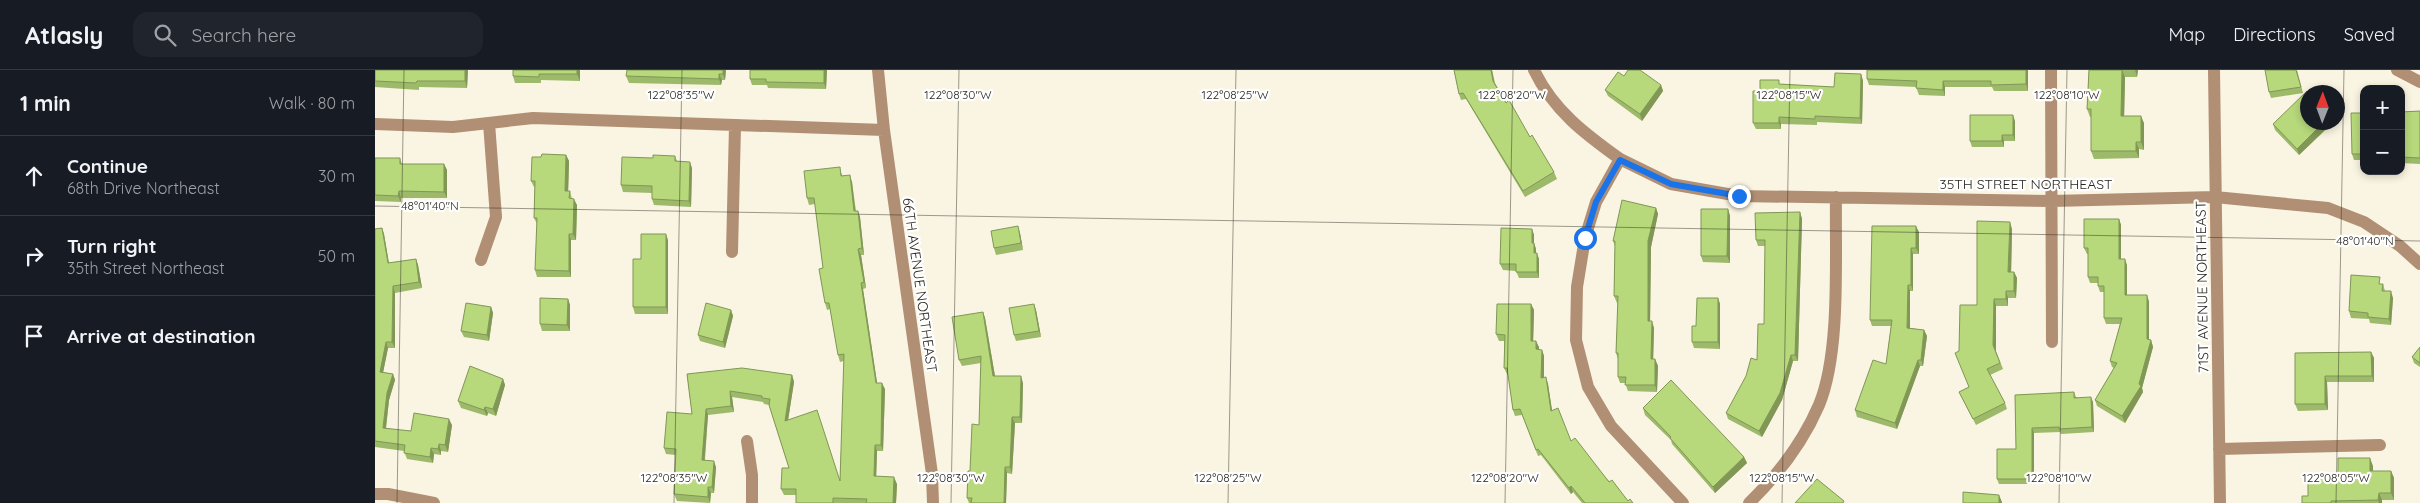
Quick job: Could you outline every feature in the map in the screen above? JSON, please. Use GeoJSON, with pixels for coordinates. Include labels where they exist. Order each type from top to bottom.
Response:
{"type":"FeatureCollection","features":[{"type":"Feature","properties":{"kind":"street","name":"66TH AVENUE NORTHEAST"},"geometry":{"type":"LineString","coordinates":[[878,70],[884,130],[932,474],[933,503]]}},
{"type":"Feature","properties":{"kind":"street","name":"35TH STREET NORTHEAST"},"geometry":{"type":"LineString","coordinates":[[1534,70],[1547,94],[1578,129],[1620,160],[1671,184],[1739,196],[2052,201],[2215,197],[2328,208],[2343,212],[2381,232],[2420,264]]}},
{"type":"Feature","properties":{"kind":"street"},"geometry":{"type":"LineString","coordinates":[[2051,70],[2052,342]]}},
{"type":"Feature","properties":{"kind":"street","name":"71ST AVENUE NORTHEAST"},"geometry":{"type":"LineString","coordinates":[[2214,70],[2220,503]]}},
{"type":"Feature","properties":{"kind":"street"},"geometry":{"type":"LineString","coordinates":[[2397,70],[2420,82]]}},
{"type":"Feature","properties":{"kind":"street"},"geometry":{"type":"LineString","coordinates":[[375,124],[453,127],[533,118],[884,130]]}},
{"type":"Feature","properties":{"kind":"street"},"geometry":{"type":"LineString","coordinates":[[481,260],[496,218],[489,123]]}},
{"type":"Feature","properties":{"kind":"street"},"geometry":{"type":"LineString","coordinates":[[732,252],[735,126]]}},
{"type":"Feature","properties":{"kind":"street"},"geometry":{"type":"LineString","coordinates":[[1620,160],[1596,202],[1585,238],[1577,287],[1576,340],[1589,387],[1611,426],[1683,503]]}},
{"type":"Feature","properties":{"kind":"street"},"geometry":{"type":"LineString","coordinates":[[1749,503],[1799,444],[1819,404],[1826,380],[1834,319],[1836,197]]}},
{"type":"Feature","properties":{"kind":"street"},"geometry":{"type":"LineString","coordinates":[[747,441],[752,475],[752,503]]}},
{"type":"Feature","properties":{"kind":"street"},"geometry":{"type":"LineString","coordinates":[[2219,450],[2380,445]]}},
{"type":"Feature","properties":{"kind":"street"},"geometry":{"type":"LineString","coordinates":[[375,494],[388,494],[434,503]]}},
{"type":"Feature","properties":{"kind":"building"},"geometry":{"type":"Polygon","coordinates":[[[375,70],[465,70],[465,81],[417,81],[416,83],[375,81],[375,70]]]}},
{"type":"Feature","properties":{"kind":"building"},"geometry":{"type":"Polygon","coordinates":[[[513,70],[577,70],[577,74],[539,74],[539,77],[513,76],[513,70]]]}},
{"type":"Feature","properties":{"kind":"building"},"geometry":{"type":"Polygon","coordinates":[[[627,70],[723,70],[723,74],[719,74],[719,79],[626,76],[627,70]]]}},
{"type":"Feature","properties":{"kind":"building"},"geometry":{"type":"Polygon","coordinates":[[[750,70],[824,70],[824,83],[766,82],[766,79],[750,79],[750,70]]]}},
{"type":"Feature","properties":{"kind":"building"},"geometry":{"type":"Polygon","coordinates":[[[1454,70],[1491,70],[1493,81],[1506,103],[1509,100],[1530,137],[1532,135],[1554,172],[1523,191],[1463,93],[1459,94],[1454,70]]]}},
{"type":"Feature","properties":{"kind":"building"},"geometry":{"type":"Polygon","coordinates":[[[1628,70],[1640,70],[1661,85],[1640,114],[1605,90],[1618,72],[1624,76],[1628,70]]]}},
{"type":"Feature","properties":{"kind":"building"},"geometry":{"type":"Polygon","coordinates":[[[1867,70],[2026,70],[2026,84],[1991,85],[1991,81],[1943,81],[1943,90],[1916,88],[1917,81],[1867,79],[1867,70]]]}},
{"type":"Feature","properties":{"kind":"building"},"geometry":{"type":"Polygon","coordinates":[[[2089,70],[2122,70],[2121,116],[2141,116],[2141,142],[2136,142],[2136,151],[2091,151],[2091,109],[2087,109],[2089,70]]]}},
{"type":"Feature","properties":{"kind":"building"},"geometry":{"type":"Polygon","coordinates":[[[2265,70],[2296,70],[2300,87],[2269,92],[2265,70]]]}},
{"type":"Feature","properties":{"kind":"building"},"geometry":{"type":"Polygon","coordinates":[[[1835,73],[1861,74],[1860,118],[1815,116],[1815,119],[1779,117],[1779,123],[1753,123],[1753,91],[1760,91],[1760,80],[1779,80],[1779,84],[1834,87],[1835,73]]]}},
{"type":"Feature","properties":{"kind":"building"},"geometry":{"type":"Polygon","coordinates":[[[2300,98],[2300,130],[2316,130],[2297,149],[2273,124],[2300,98]]]}},
{"type":"Feature","properties":{"kind":"building"},"geometry":{"type":"Polygon","coordinates":[[[2420,111],[2420,158],[2405,157],[2405,112],[2420,111]]]}},
{"type":"Feature","properties":{"kind":"building"},"geometry":{"type":"Polygon","coordinates":[[[2351,113],[2360,113],[2360,154],[2352,154],[2351,113]]]}},
{"type":"Feature","properties":{"kind":"building"},"geometry":{"type":"Polygon","coordinates":[[[1970,115],[2013,115],[2013,135],[2002,135],[2002,141],[1970,141],[1970,115]]]}},
{"type":"Feature","properties":{"kind":"building"},"geometry":{"type":"Polygon","coordinates":[[[542,154],[566,155],[565,191],[570,191],[569,198],[574,199],[573,234],[569,234],[569,271],[535,270],[537,218],[534,218],[535,181],[531,181],[532,157],[541,157],[542,154]]]}},
{"type":"Feature","properties":{"kind":"building"},"geometry":{"type":"Polygon","coordinates":[[[653,155],[675,156],[675,161],[690,162],[689,201],[652,199],[652,186],[621,185],[622,157],[653,158],[653,155]]]}},
{"type":"Feature","properties":{"kind":"building"},"geometry":{"type":"Polygon","coordinates":[[[375,158],[400,158],[400,164],[444,164],[444,192],[399,191],[398,196],[375,195],[375,158]]]}},
{"type":"Feature","properties":{"kind":"building"},"geometry":{"type":"Polygon","coordinates":[[[840,167],[841,176],[850,175],[854,211],[858,211],[862,248],[858,249],[864,282],[861,283],[876,383],[882,383],[881,445],[875,445],[874,476],[894,477],[893,503],[866,503],[867,499],[833,498],[833,503],[796,503],[796,489],[781,489],[782,468],[789,468],[769,405],[770,399],[730,391],[731,406],[706,409],[702,460],[714,461],[712,487],[708,487],[708,497],[674,494],[676,449],[664,448],[667,412],[692,414],[687,374],[742,368],[792,375],[785,421],[817,410],[840,481],[844,354],[838,355],[829,303],[825,303],[819,269],[823,268],[814,198],[807,198],[804,171],[840,167]]]}},
{"type":"Feature","properties":{"kind":"building"},"geometry":{"type":"Polygon","coordinates":[[[1622,200],[1656,208],[1648,241],[1648,321],[1652,321],[1651,359],[1655,359],[1655,385],[1625,385],[1626,377],[1618,377],[1618,353],[1616,353],[1618,296],[1614,296],[1615,241],[1613,241],[1622,200]]]}},
{"type":"Feature","properties":{"kind":"building"},"geometry":{"type":"Polygon","coordinates":[[[1701,209],[1728,209],[1727,256],[1701,256],[1701,209]]]}},
{"type":"Feature","properties":{"kind":"building"},"geometry":{"type":"Polygon","coordinates":[[[1800,212],[1795,355],[1791,355],[1780,393],[1759,431],[1726,413],[1746,376],[1751,358],[1757,360],[1758,324],[1764,324],[1765,240],[1756,240],[1755,213],[1800,212]]]}},
{"type":"Feature","properties":{"kind":"building"},"geometry":{"type":"Polygon","coordinates":[[[2084,219],[2119,219],[2119,259],[2125,259],[2125,295],[2147,295],[2147,339],[2151,340],[2139,384],[2141,386],[2122,416],[2095,400],[2117,363],[2110,361],[2122,318],[2104,318],[2104,286],[2098,286],[2098,277],[2088,277],[2088,248],[2084,248],[2084,219]]]}},
{"type":"Feature","properties":{"kind":"building"},"geometry":{"type":"Polygon","coordinates":[[[1977,221],[2010,222],[2008,272],[2014,272],[2014,291],[2006,291],[2006,299],[1994,299],[1993,345],[2000,363],[1987,369],[2005,403],[1973,419],[1959,392],[1969,387],[1955,353],[1959,351],[1960,305],[1977,305],[1977,221]]]}},
{"type":"Feature","properties":{"kind":"building"},"geometry":{"type":"Polygon","coordinates":[[[1018,226],[1021,243],[994,248],[991,231],[1018,226]]]}},
{"type":"Feature","properties":{"kind":"building"},"geometry":{"type":"Polygon","coordinates":[[[1872,226],[1916,226],[1916,248],[1911,248],[1911,285],[1908,285],[1907,328],[1924,330],[1921,360],[1918,360],[1895,423],[1855,410],[1873,360],[1886,364],[1892,320],[1870,320],[1872,226]]]}},
{"type":"Feature","properties":{"kind":"building"},"geometry":{"type":"Polygon","coordinates":[[[382,228],[388,263],[416,259],[419,282],[393,286],[392,342],[386,342],[380,372],[393,374],[387,393],[383,428],[411,431],[414,413],[449,419],[445,445],[439,444],[438,449],[431,448],[430,457],[404,453],[405,445],[375,441],[375,229],[382,228]]]}},
{"type":"Feature","properties":{"kind":"building"},"geometry":{"type":"Polygon","coordinates":[[[1501,228],[1532,229],[1534,253],[1537,253],[1537,272],[1516,272],[1516,264],[1500,264],[1501,228]]]}},
{"type":"Feature","properties":{"kind":"building"},"geometry":{"type":"Polygon","coordinates":[[[641,234],[666,234],[666,307],[633,307],[633,259],[641,259],[641,234]]]}},
{"type":"Feature","properties":{"kind":"building"},"geometry":{"type":"Polygon","coordinates":[[[2351,275],[2380,277],[2379,284],[2383,284],[2382,291],[2391,291],[2389,319],[2368,317],[2368,313],[2349,311],[2351,275]]]}},
{"type":"Feature","properties":{"kind":"building"},"geometry":{"type":"Polygon","coordinates":[[[540,298],[568,299],[567,325],[540,324],[540,298]]]}},
{"type":"Feature","properties":{"kind":"building"},"geometry":{"type":"Polygon","coordinates":[[[1697,298],[1718,298],[1718,342],[1692,342],[1692,326],[1696,326],[1697,298]]]}},
{"type":"Feature","properties":{"kind":"building"},"geometry":{"type":"Polygon","coordinates":[[[466,303],[491,307],[487,335],[461,331],[466,303]]]}},
{"type":"Feature","properties":{"kind":"building"},"geometry":{"type":"Polygon","coordinates":[[[706,303],[731,310],[723,342],[698,335],[706,303]]]}},
{"type":"Feature","properties":{"kind":"building"},"geometry":{"type":"Polygon","coordinates":[[[1034,304],[1039,331],[1014,335],[1009,308],[1034,304]]]}},
{"type":"Feature","properties":{"kind":"building"},"geometry":{"type":"Polygon","coordinates":[[[1497,304],[1531,304],[1531,341],[1536,341],[1536,349],[1542,350],[1541,378],[1546,377],[1551,411],[1558,408],[1571,441],[1575,438],[1609,482],[1612,480],[1628,501],[1630,499],[1633,503],[1585,503],[1571,486],[1569,488],[1538,449],[1536,450],[1520,409],[1513,410],[1507,368],[1504,368],[1505,335],[1496,334],[1497,304]]]}},
{"type":"Feature","properties":{"kind":"building"},"geometry":{"type":"Polygon","coordinates":[[[983,312],[993,376],[1021,376],[1020,417],[1012,417],[1010,467],[1005,467],[1004,503],[971,503],[972,498],[967,498],[972,424],[979,425],[981,356],[959,360],[952,317],[983,312]]]}},
{"type":"Feature","properties":{"kind":"building"},"geometry":{"type":"Polygon","coordinates":[[[2420,347],[2420,363],[2412,357],[2420,347]]]}},
{"type":"Feature","properties":{"kind":"building"},"geometry":{"type":"Polygon","coordinates":[[[2371,352],[2372,376],[2325,376],[2325,404],[2295,404],[2295,353],[2371,352]]]}},
{"type":"Feature","properties":{"kind":"building"},"geometry":{"type":"Polygon","coordinates":[[[470,366],[503,379],[493,409],[485,407],[484,410],[458,401],[470,366]]]}},
{"type":"Feature","properties":{"kind":"building"},"geometry":{"type":"Polygon","coordinates":[[[1671,380],[1744,457],[1713,487],[1671,437],[1643,408],[1671,380]]]}},
{"type":"Feature","properties":{"kind":"building"},"geometry":{"type":"Polygon","coordinates":[[[2074,392],[2074,398],[2091,397],[2092,427],[2032,428],[2032,479],[1997,479],[1997,449],[2016,449],[2015,395],[2074,392]]]}},
{"type":"Feature","properties":{"kind":"building"},"geometry":{"type":"Polygon","coordinates":[[[2338,458],[2370,458],[2370,471],[2391,471],[2391,493],[2379,493],[2378,500],[2302,503],[2302,496],[2308,496],[2308,475],[2338,475],[2338,458]]]}},
{"type":"Feature","properties":{"kind":"building"},"geometry":{"type":"Polygon","coordinates":[[[1817,479],[1844,501],[1843,503],[1795,503],[1817,479]]]}},
{"type":"Feature","properties":{"kind":"building"},"geometry":{"type":"Polygon","coordinates":[[[1963,492],[1999,495],[1999,503],[1963,503],[1963,492]]]}},
{"type":"Feature","properties":{"kind":"route"},"geometry":{"type":"LineString","coordinates":[[1585,238],[1596,202],[1620,160],[1671,184],[1739,196]]}}]}
